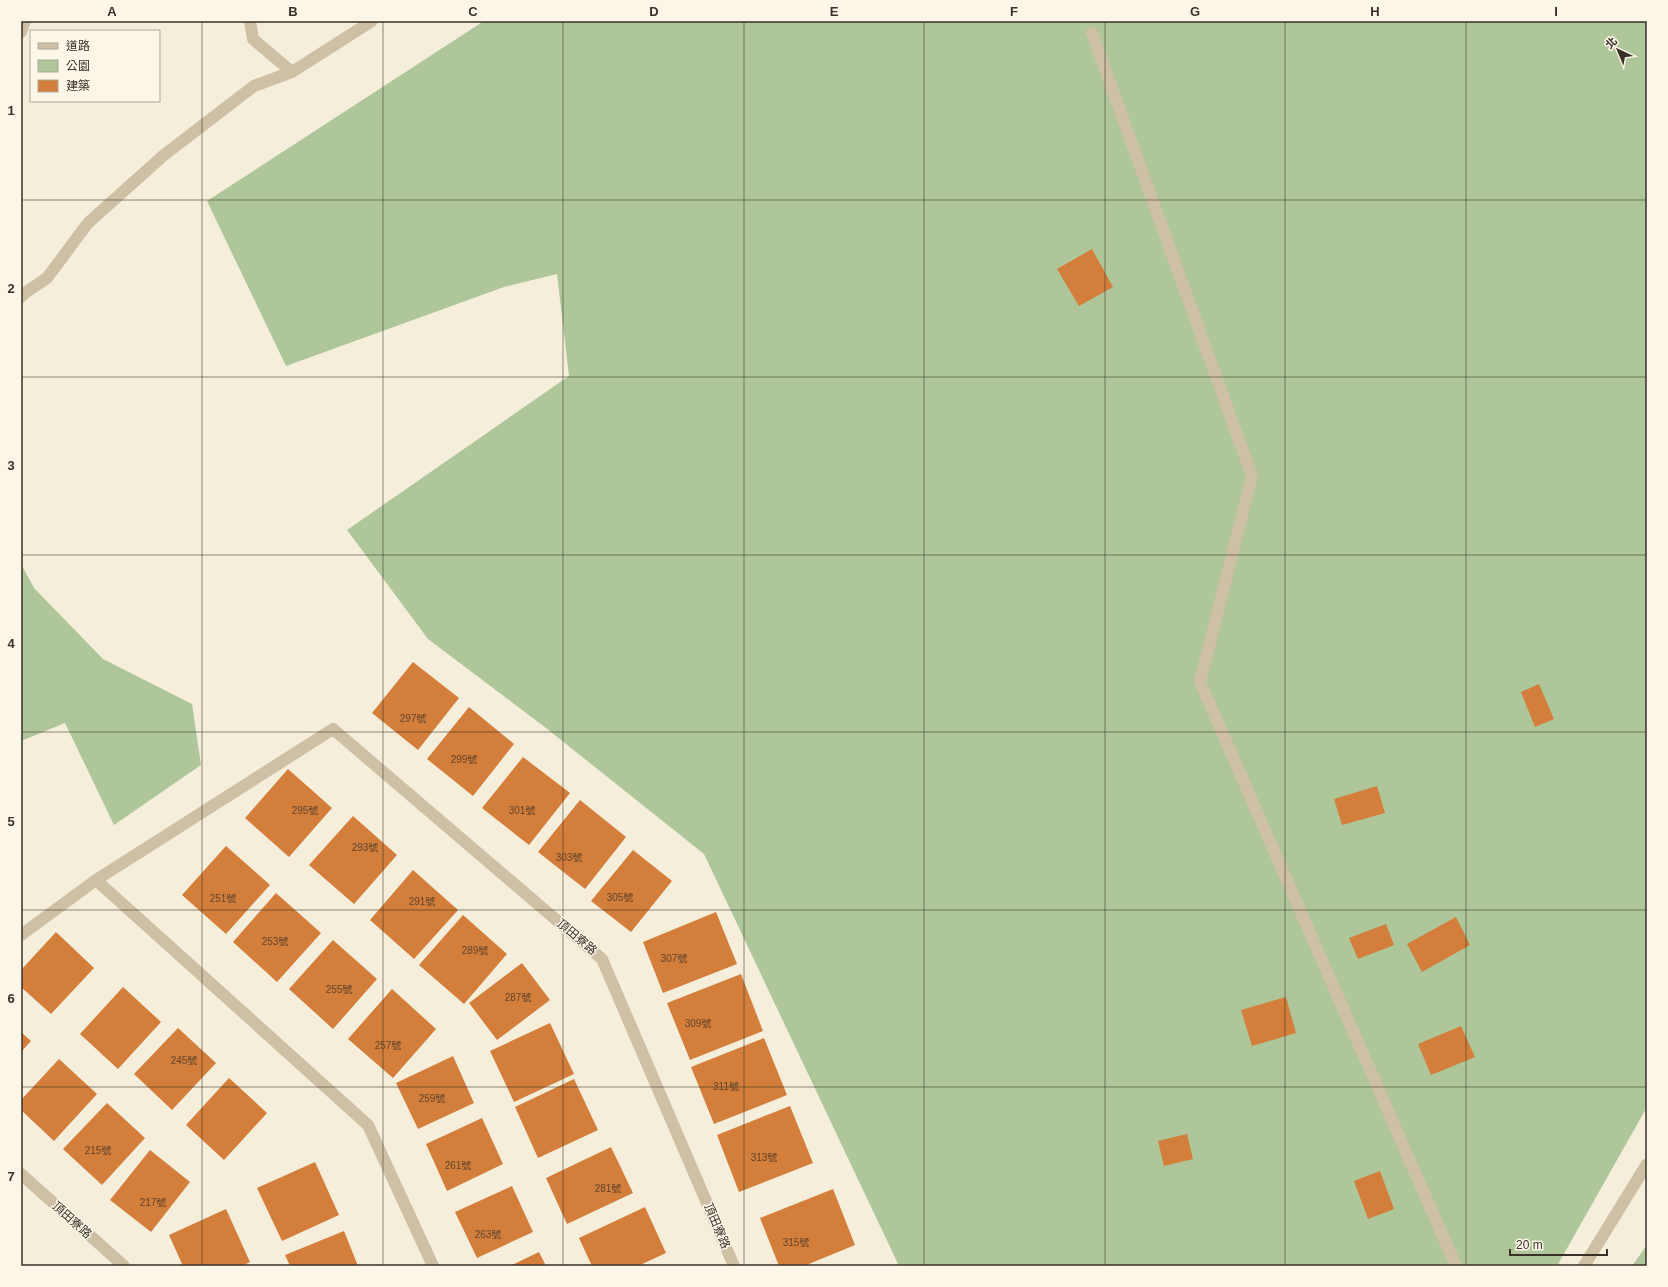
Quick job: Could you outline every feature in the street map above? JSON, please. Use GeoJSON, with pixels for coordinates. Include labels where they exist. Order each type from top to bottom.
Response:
{"type":"FeatureCollection","features":[{"type":"Feature","properties":{"kind":"street"},"geometry":{"type":"LineString","coordinates":[[21,32],[25,21]]}},
{"type":"Feature","properties":{"kind":"street"},"geometry":{"type":"LineString","coordinates":[[250,21],[253,39],[292,72]]}},
{"type":"Feature","properties":{"kind":"street"},"geometry":{"type":"LineString","coordinates":[[21,297],[24,293],[47,278],[88,223],[164,155],[254,86],[292,72],[372,21]]}},
{"type":"Feature","properties":{"kind":"street"},"geometry":{"type":"LineString","coordinates":[[1092,33],[1252,476],[1200,682],[1456,1266]]}},
{"type":"Feature","properties":{"kind":"street","name":"頂田寮路"},"geometry":{"type":"LineString","coordinates":[[96,880],[333,729],[602,959],[734,1266]]}},
{"type":"Feature","properties":{"kind":"street"},"geometry":{"type":"LineString","coordinates":[[21,935],[96,880],[368,1125],[433,1266]]}},
{"type":"Feature","properties":{"kind":"street"},"geometry":{"type":"LineString","coordinates":[[1584,1266],[1647,1164]]}},
{"type":"Feature","properties":{"kind":"street","name":"頂田寮路"},"geometry":{"type":"LineString","coordinates":[[21,1174],[124,1266]]}},
{"type":"Feature","properties":{"kind":"green space"},"geometry":{"type":"Polygon","coordinates":[[[484,21],[1647,21],[1647,1107],[1557,1266],[899,1266],[704,854],[546,728],[428,639],[347,530],[569,376],[557,274],[504,287],[286,366],[207,201],[484,21]]]}},
{"type":"Feature","properties":{"kind":"green space"},"geometry":{"type":"Polygon","coordinates":[[[21,564],[34,588],[103,659],[192,704],[201,765],[114,825],[65,723],[21,741],[21,564]]]}},
{"type":"Feature","properties":{"kind":"green space"},"geometry":{"type":"Polygon","coordinates":[[[1647,1245],[1647,1266],[1632,1266],[1647,1245]]]}},
{"type":"Feature","properties":{"kind":"building"},"geometry":{"type":"Polygon","coordinates":[[[1092,249],[1113,287],[1079,306],[1057,269],[1092,249]]]}},
{"type":"Feature","properties":{"kind":"building"},"geometry":{"type":"Polygon","coordinates":[[[413,662],[459,698],[418,750],[372,713],[413,662]]]}},
{"type":"Feature","properties":{"kind":"building"},"geometry":{"type":"Polygon","coordinates":[[[1539,684],[1554,719],[1535,727],[1521,692],[1539,684]]]}},
{"type":"Feature","properties":{"kind":"building"},"geometry":{"type":"Polygon","coordinates":[[[469,707],[514,744],[473,796],[427,759],[469,707]]]}},
{"type":"Feature","properties":{"kind":"building"},"geometry":{"type":"Polygon","coordinates":[[[523,757],[570,793],[529,845],[482,808],[523,757]]]}},
{"type":"Feature","properties":{"kind":"building"},"geometry":{"type":"Polygon","coordinates":[[[288,769],[332,808],[289,857],[245,818],[288,769]]]}},
{"type":"Feature","properties":{"kind":"building"},"geometry":{"type":"Polygon","coordinates":[[[1377,786],[1385,813],[1342,825],[1334,799],[1377,786]]]}},
{"type":"Feature","properties":{"kind":"building"},"geometry":{"type":"Polygon","coordinates":[[[580,800],[626,837],[585,889],[538,852],[580,800]]]}},
{"type":"Feature","properties":{"kind":"building"},"geometry":{"type":"Polygon","coordinates":[[[353,816],[397,855],[354,904],[309,865],[353,816]]]}},
{"type":"Feature","properties":{"kind":"building"},"geometry":{"type":"Polygon","coordinates":[[[226,846],[270,885],[226,934],[182,895],[226,846]]]}},
{"type":"Feature","properties":{"kind":"building"},"geometry":{"type":"Polygon","coordinates":[[[633,850],[672,881],[631,932],[591,901],[633,850]]]}},
{"type":"Feature","properties":{"kind":"building"},"geometry":{"type":"Polygon","coordinates":[[[413,870],[458,910],[414,959],[370,920],[413,870]]]}},
{"type":"Feature","properties":{"kind":"building"},"geometry":{"type":"Polygon","coordinates":[[[276,893],[321,933],[277,982],[233,942],[276,893]]]}},
{"type":"Feature","properties":{"kind":"building"},"geometry":{"type":"Polygon","coordinates":[[[716,912],[737,964],[663,993],[643,942],[716,912]]]}},
{"type":"Feature","properties":{"kind":"building"},"geometry":{"type":"Polygon","coordinates":[[[463,915],[507,954],[464,1004],[419,965],[463,915]]]}},
{"type":"Feature","properties":{"kind":"building"},"geometry":{"type":"Polygon","coordinates":[[[1456,917],[1470,945],[1422,972],[1407,944],[1456,917]]]}},
{"type":"Feature","properties":{"kind":"building"},"geometry":{"type":"Polygon","coordinates":[[[1386,924],[1394,945],[1358,959],[1349,938],[1386,924]]]}},
{"type":"Feature","properties":{"kind":"building"},"geometry":{"type":"Polygon","coordinates":[[[56,932],[94,968],[51,1014],[21,987],[21,970],[56,932]]]}},
{"type":"Feature","properties":{"kind":"building"},"geometry":{"type":"Polygon","coordinates":[[[333,940],[377,979],[333,1029],[289,989],[333,940]]]}},
{"type":"Feature","properties":{"kind":"building"},"geometry":{"type":"Polygon","coordinates":[[[522,963],[550,1000],[497,1040],[469,1003],[522,963]]]}},
{"type":"Feature","properties":{"kind":"building"},"geometry":{"type":"Polygon","coordinates":[[[741,974],[763,1031],[690,1060],[667,1003],[741,974]]]}},
{"type":"Feature","properties":{"kind":"building"},"geometry":{"type":"Polygon","coordinates":[[[123,987],[161,1022],[118,1069],[80,1034],[123,987]]]}},
{"type":"Feature","properties":{"kind":"building"},"geometry":{"type":"Polygon","coordinates":[[[392,989],[436,1029],[393,1078],[348,1039],[392,989]]]}},
{"type":"Feature","properties":{"kind":"building"},"geometry":{"type":"Polygon","coordinates":[[[1286,997],[1296,1033],[1252,1046],[1241,1010],[1286,997]]]}},
{"type":"Feature","properties":{"kind":"building"},"geometry":{"type":"Polygon","coordinates":[[[550,1023],[574,1074],[514,1102],[490,1051],[550,1023]]]}},
{"type":"Feature","properties":{"kind":"building"},"geometry":{"type":"Polygon","coordinates":[[[1461,1026],[1475,1057],[1431,1075],[1418,1044],[1461,1026]]]}},
{"type":"Feature","properties":{"kind":"building"},"geometry":{"type":"Polygon","coordinates":[[[178,1028],[216,1063],[172,1110],[134,1074],[178,1028]]]}},
{"type":"Feature","properties":{"kind":"building"},"geometry":{"type":"Polygon","coordinates":[[[21,1032],[31,1041],[21,1052],[21,1032]]]}},
{"type":"Feature","properties":{"kind":"building"},"geometry":{"type":"Polygon","coordinates":[[[764,1038],[787,1095],[714,1124],[691,1067],[764,1038]]]}},
{"type":"Feature","properties":{"kind":"building"},"geometry":{"type":"Polygon","coordinates":[[[453,1056],[474,1103],[418,1129],[396,1083],[453,1056]]]}},
{"type":"Feature","properties":{"kind":"building"},"geometry":{"type":"Polygon","coordinates":[[[59,1059],[97,1094],[54,1141],[21,1110],[21,1100],[59,1059]]]}},
{"type":"Feature","properties":{"kind":"building"},"geometry":{"type":"Polygon","coordinates":[[[229,1078],[267,1113],[224,1160],[186,1125],[229,1078]]]}},
{"type":"Feature","properties":{"kind":"building"},"geometry":{"type":"Polygon","coordinates":[[[574,1079],[598,1130],[538,1158],[515,1107],[574,1079]]]}},
{"type":"Feature","properties":{"kind":"building"},"geometry":{"type":"Polygon","coordinates":[[[107,1103],[145,1138],[102,1185],[63,1149],[107,1103]]]}},
{"type":"Feature","properties":{"kind":"building"},"geometry":{"type":"Polygon","coordinates":[[[790,1106],[813,1163],[739,1192],[717,1135],[790,1106]]]}},
{"type":"Feature","properties":{"kind":"building"},"geometry":{"type":"Polygon","coordinates":[[[482,1118],[503,1164],[447,1191],[426,1144],[482,1118]]]}},
{"type":"Feature","properties":{"kind":"building"},"geometry":{"type":"Polygon","coordinates":[[[1187,1134],[1193,1159],[1164,1166],[1158,1141],[1187,1134]]]}},
{"type":"Feature","properties":{"kind":"building"},"geometry":{"type":"Polygon","coordinates":[[[611,1147],[633,1193],[567,1224],[546,1178],[611,1147]]]}},
{"type":"Feature","properties":{"kind":"building"},"geometry":{"type":"Polygon","coordinates":[[[150,1150],[190,1182],[151,1232],[110,1200],[150,1150]]]}},
{"type":"Feature","properties":{"kind":"building"},"geometry":{"type":"Polygon","coordinates":[[[315,1162],[339,1215],[282,1241],[257,1188],[315,1162]]]}},
{"type":"Feature","properties":{"kind":"building"},"geometry":{"type":"Polygon","coordinates":[[[1380,1171],[1394,1209],[1368,1219],[1354,1181],[1380,1171]]]}},
{"type":"Feature","properties":{"kind":"building"},"geometry":{"type":"Polygon","coordinates":[[[512,1186],[533,1232],[477,1258],[455,1212],[512,1186]]]}},
{"type":"Feature","properties":{"kind":"building"},"geometry":{"type":"Polygon","coordinates":[[[833,1189],[855,1245],[804,1266],[779,1266],[760,1218],[833,1189]]]}},
{"type":"Feature","properties":{"kind":"building"},"geometry":{"type":"Polygon","coordinates":[[[645,1207],[666,1253],[638,1266],[592,1266],[579,1238],[645,1207]]]}},
{"type":"Feature","properties":{"kind":"building"},"geometry":{"type":"Polygon","coordinates":[[[226,1209],[250,1262],[242,1266],[183,1266],[169,1235],[226,1209]]]}},
{"type":"Feature","properties":{"kind":"building"},"geometry":{"type":"Polygon","coordinates":[[[344,1231],[358,1266],[290,1266],[285,1255],[344,1231]]]}},
{"type":"Feature","properties":{"kind":"building"},"geometry":{"type":"Polygon","coordinates":[[[539,1252],[546,1266],[510,1266],[539,1252]]]}}]}
